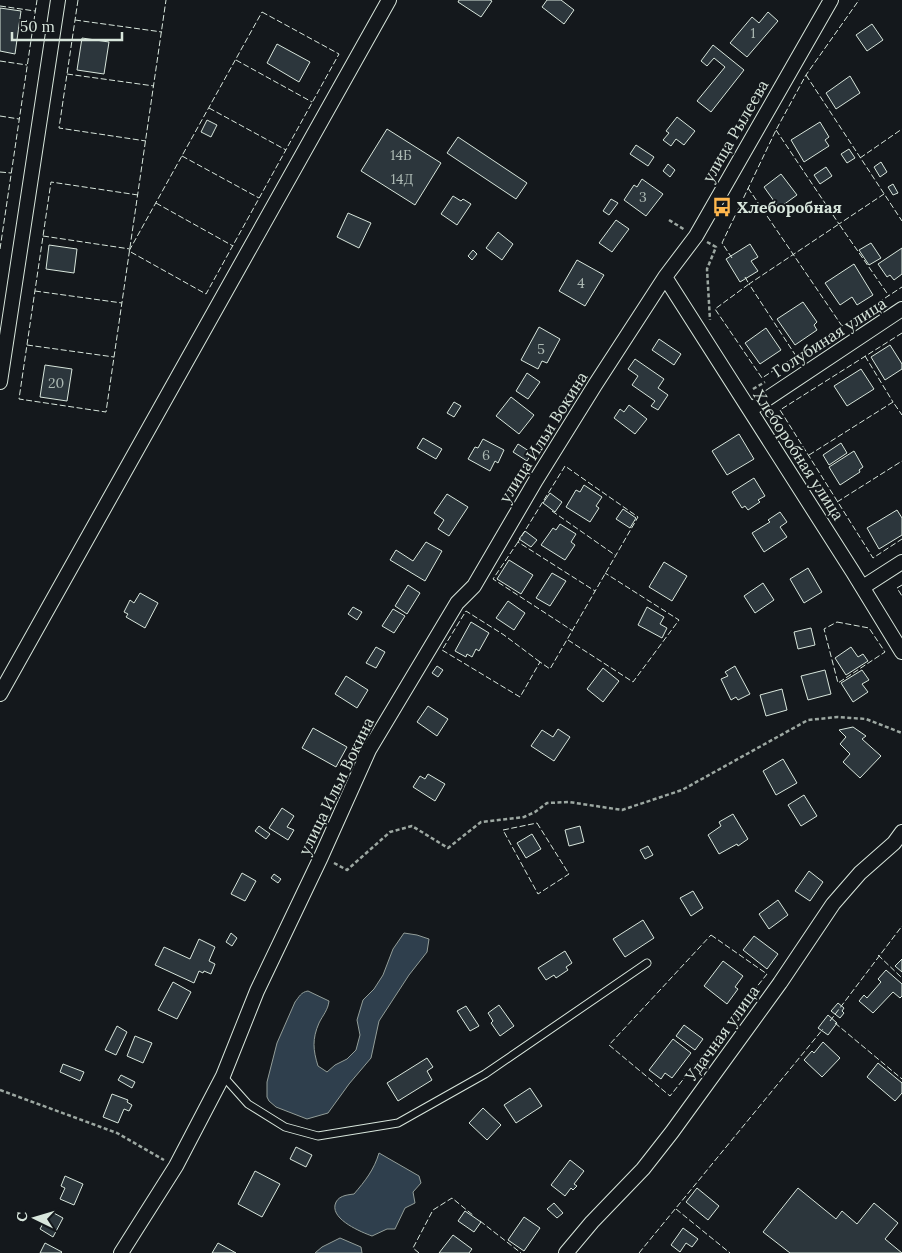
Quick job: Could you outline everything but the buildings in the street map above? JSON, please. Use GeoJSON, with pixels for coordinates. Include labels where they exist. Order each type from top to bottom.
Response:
{"type":"FeatureCollection","features":[{"type":"Feature","properties":{"kind":"street"},"geometry":{"type":"LineString","coordinates":[[0,382],[58,0]]}},
{"type":"Feature","properties":{"kind":"street"},"geometry":{"type":"LineString","coordinates":[[0,694],[389,0]]}},
{"type":"Feature","properties":{"kind":"street","name":"улица Рылеева"},"geometry":{"type":"LineString","coordinates":[[665,277],[696,236],[831,0]]}},
{"type":"Feature","properties":{"kind":"street","name":"Хлеборобная улица"},"geometry":{"type":"LineString","coordinates":[[665,277],[755,406],[902,652]]}},
{"type":"Feature","properties":{"kind":"street","name":"улица Ильи Вокина"},"geometry":{"type":"LineString","coordinates":[[121,1253],[176,1166],[223,1076],[257,991],[321,857],[369,750],[457,603],[474,586],[536,480],[665,277]]}},
{"type":"Feature","properties":{"kind":"street","name":"Голубиная улица"},"geometry":{"type":"LineString","coordinates":[[755,406],[902,309]]}},
{"type":"Feature","properties":{"kind":"street"},"geometry":{"type":"LineString","coordinates":[[862,587],[902,562]]}},
{"type":"Feature","properties":{"kind":"street","name":"Удачная улица"},"geometry":{"type":"LineString","coordinates":[[566,1253],[592,1222],[643,1169],[672,1132],[780,983],[833,904],[860,873],[894,843],[902,832]]}},
{"type":"Feature","properties":{"kind":"lane"},"geometry":{"type":"LineString","coordinates":[[223,1076],[248,1104],[284,1126],[318,1136],[398,1123],[485,1074],[647,963]]}},
{"type":"Feature","properties":{"kind":"path"},"geometry":{"type":"LineString","coordinates":[[669,220],[716,247],[707,269],[709,318],[714,326]]}},
{"type":"Feature","properties":{"kind":"path"},"geometry":{"type":"LineString","coordinates":[[753,389],[755,406]]}},
{"type":"Feature","properties":{"kind":"path"},"geometry":{"type":"LineString","coordinates":[[321,857],[347,870],[390,832],[412,826],[448,848],[481,822],[524,818],[547,804],[569,802],[622,810],[682,790],[808,720],[838,717],[866,719],[902,733]]}},
{"type":"Feature","properties":{"kind":"path"},"geometry":{"type":"LineString","coordinates":[[0,1090],[116,1133],[176,1166]]}},
{"type":"Feature","properties":{"kind":"water"},"geometry":{"type":"Polygon","coordinates":[[[404,933],[429,939],[427,952],[409,975],[379,1021],[371,1058],[328,1113],[307,1119],[276,1107],[267,1097],[267,1082],[277,1043],[295,1002],[302,994],[308,991],[329,1001],[315,1034],[314,1044],[318,1066],[327,1072],[335,1065],[347,1059],[356,1050],[360,1035],[357,1020],[363,1000],[374,989],[383,975],[393,949],[404,933]]]}},
{"type":"Feature","properties":{"kind":"water"},"geometry":{"type":"Polygon","coordinates":[[[379,1153],[419,1176],[421,1183],[413,1192],[415,1203],[405,1208],[395,1229],[387,1229],[372,1236],[348,1225],[342,1220],[335,1210],[335,1205],[340,1198],[354,1194],[372,1170],[379,1153]]]}},
{"type":"Feature","properties":{"kind":"water"},"geometry":{"type":"Polygon","coordinates":[[[340,1238],[361,1247],[362,1253],[315,1253],[322,1247],[340,1238]]]}},
{"type":"Feature","properties":{"kind":"fence"},"geometry":{"type":"LineString","coordinates":[[0,249],[37,0]]}},
{"type":"Feature","properties":{"kind":"fence"},"geometry":{"type":"LineString","coordinates":[[78,0],[59,128],[146,141]]}},
{"type":"Feature","properties":{"kind":"fence"},"geometry":{"type":"LineString","coordinates":[[138,195],[51,182],[19,399],[106,412],[166,0]]}},
{"type":"Feature","properties":{"kind":"fence"},"geometry":{"type":"LineString","coordinates":[[732,258],[722,243],[776,130],[806,75],[859,0]]}},
{"type":"Feature","properties":{"kind":"fence"},"geometry":{"type":"LineString","coordinates":[[0,6],[35,11]]}},
{"type":"Feature","properties":{"kind":"fence"},"geometry":{"type":"LineString","coordinates":[[262,12],[339,54],[206,294],[129,251],[262,12]]}},
{"type":"Feature","properties":{"kind":"fence"},"geometry":{"type":"LineString","coordinates":[[75,20],[162,32]]}},
{"type":"Feature","properties":{"kind":"fence"},"geometry":{"type":"LineString","coordinates":[[236,60],[312,102]]}},
{"type":"Feature","properties":{"kind":"fence"},"geometry":{"type":"LineString","coordinates":[[0,61],[27,65]]}},
{"type":"Feature","properties":{"kind":"fence"},"geometry":{"type":"LineString","coordinates":[[67,74],[154,86]]}},
{"type":"Feature","properties":{"kind":"fence"},"geometry":{"type":"LineString","coordinates":[[806,75],[902,221]]}},
{"type":"Feature","properties":{"kind":"fence"},"geometry":{"type":"LineString","coordinates":[[209,108],[286,150]]}},
{"type":"Feature","properties":{"kind":"fence"},"geometry":{"type":"LineString","coordinates":[[0,116],[19,119]]}},
{"type":"Feature","properties":{"kind":"fence"},"geometry":{"type":"LineString","coordinates":[[860,158],[902,129]]}},
{"type":"Feature","properties":{"kind":"fence"},"geometry":{"type":"LineString","coordinates":[[776,130],[839,224],[884,194]]}},
{"type":"Feature","properties":{"kind":"fence"},"geometry":{"type":"LineString","coordinates":[[182,156],[259,198]]}},
{"type":"Feature","properties":{"kind":"fence"},"geometry":{"type":"LineString","coordinates":[[0,172],[11,173]]}},
{"type":"Feature","properties":{"kind":"fence"},"geometry":{"type":"LineString","coordinates":[[748,188],[842,326]]}},
{"type":"Feature","properties":{"kind":"fence"},"geometry":{"type":"LineString","coordinates":[[156,203],[233,246]]}},
{"type":"Feature","properties":{"kind":"fence"},"geometry":{"type":"LineString","coordinates":[[796,356],[749,284],[839,224],[889,296]]}},
{"type":"Feature","properties":{"kind":"fence"},"geometry":{"type":"LineString","coordinates":[[43,236],[130,249]]}},
{"type":"Feature","properties":{"kind":"fence"},"geometry":{"type":"LineString","coordinates":[[745,277],[749,284],[715,309],[762,378],[902,287]]}},
{"type":"Feature","properties":{"kind":"fence"},"geometry":{"type":"LineString","coordinates":[[35,291],[122,303]]}},
{"type":"Feature","properties":{"kind":"fence"},"geometry":{"type":"LineString","coordinates":[[902,333],[780,410],[873,558],[902,539]]}},
{"type":"Feature","properties":{"kind":"fence"},"geometry":{"type":"LineString","coordinates":[[27,345],[114,357]]}},
{"type":"Feature","properties":{"kind":"fence"},"geometry":{"type":"LineString","coordinates":[[865,356],[893,402]]}},
{"type":"Feature","properties":{"kind":"fence"},"geometry":{"type":"LineString","coordinates":[[809,455],[893,402],[902,415]]}},
{"type":"Feature","properties":{"kind":"fence"},"geometry":{"type":"LineString","coordinates":[[837,502],[902,461]]}},
{"type":"Feature","properties":{"kind":"fence"},"geometry":{"type":"LineString","coordinates":[[540,662],[504,635],[466,611],[442,650],[520,697],[540,662],[550,669],[638,517],[565,466],[518,542],[595,591]]}},
{"type":"Feature","properties":{"kind":"fence"},"geometry":{"type":"LineString","coordinates":[[552,511],[615,555]]}},
{"type":"Feature","properties":{"kind":"fence"},"geometry":{"type":"LineString","coordinates":[[518,542],[493,579],[573,631]]}},
{"type":"Feature","properties":{"kind":"fence"},"geometry":{"type":"LineString","coordinates":[[568,640],[633,682],[679,620],[605,573]]}},
{"type":"Feature","properties":{"kind":"fence"},"geometry":{"type":"LineString","coordinates":[[902,585],[897,588],[902,596]]}},
{"type":"Feature","properties":{"kind":"fence"},"geometry":{"type":"LineString","coordinates":[[837,622],[869,628],[885,652],[838,683],[824,629],[837,622]]}},
{"type":"Feature","properties":{"kind":"fence"},"geometry":{"type":"LineString","coordinates":[[537,823],[569,874],[538,894],[503,830],[537,823]]}},
{"type":"Feature","properties":{"kind":"fence"},"geometry":{"type":"LineString","coordinates":[[830,1021],[902,926]]}},
{"type":"Feature","properties":{"kind":"fence"},"geometry":{"type":"LineString","coordinates":[[711,935],[767,974],[670,1096],[609,1045],[711,935]]}},
{"type":"Feature","properties":{"kind":"fence"},"geometry":{"type":"LineString","coordinates":[[878,955],[902,978]]}},
{"type":"Feature","properties":{"kind":"fence"},"geometry":{"type":"LineString","coordinates":[[835,1023],[902,1079]]}},
{"type":"Feature","properties":{"kind":"fence"},"geometry":{"type":"LineString","coordinates":[[639,1253],[823,1029]]}},
{"type":"Feature","properties":{"kind":"fence"},"geometry":{"type":"LineString","coordinates":[[419,1253],[413,1248],[433,1210],[452,1198],[474,1216]]}},
{"type":"Feature","properties":{"kind":"fence"},"geometry":{"type":"LineString","coordinates":[[676,1209],[730,1253]]}},
{"type":"Feature","properties":{"kind":"fence"},"geometry":{"type":"LineString","coordinates":[[480,1221],[521,1253]]}},
{"type":"Feature","properties":{"kind":"place","name":"Хлеборобная"},"geometry":{"type":"Point","coordinates":[722,207]}}]}
